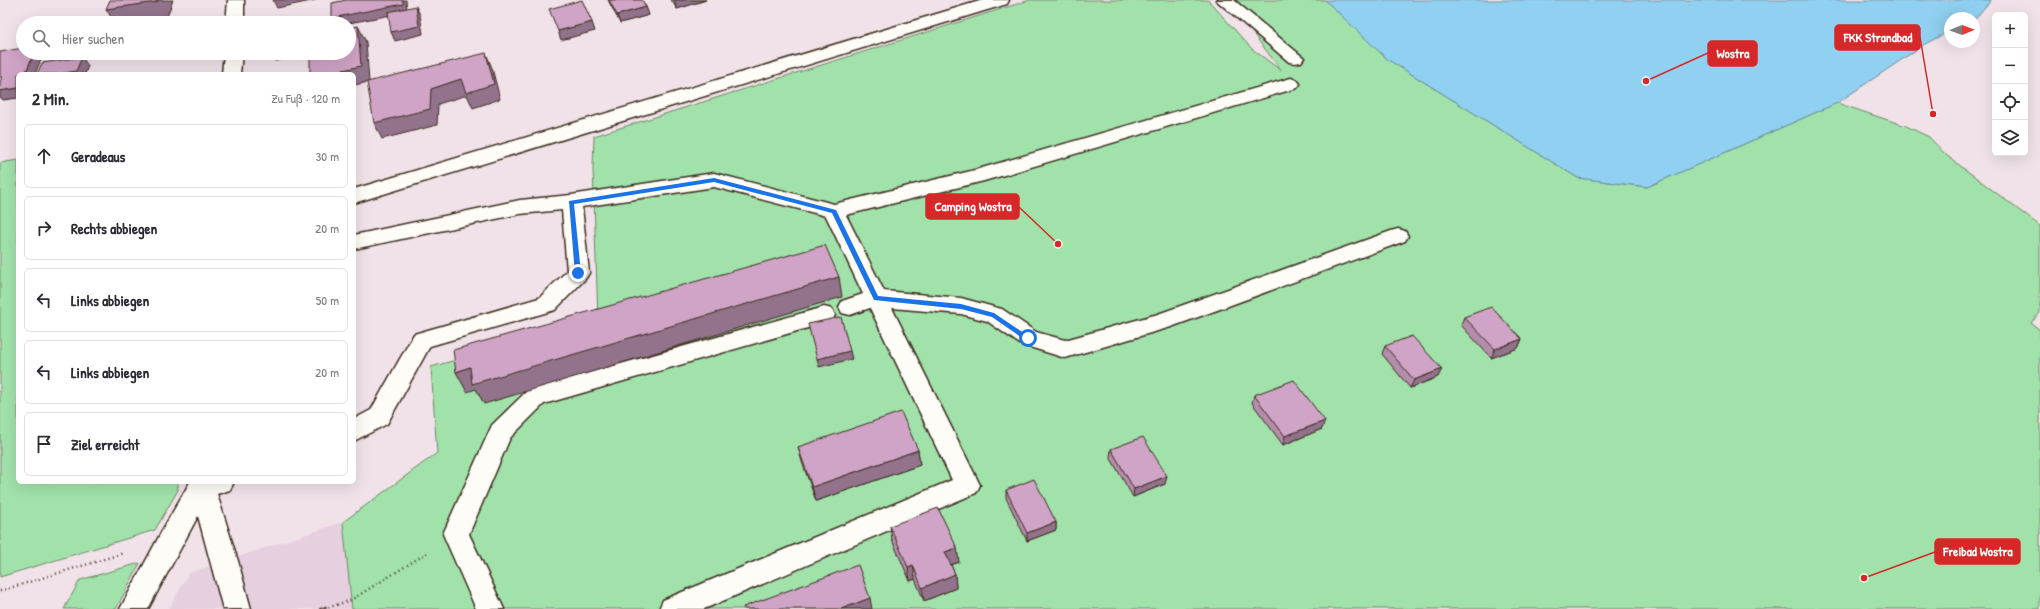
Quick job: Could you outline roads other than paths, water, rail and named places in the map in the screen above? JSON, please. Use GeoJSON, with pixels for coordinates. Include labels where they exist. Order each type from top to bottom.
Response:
{"type":"FeatureCollection","features":[{"type":"Feature","properties":{"kind":"street"},"geometry":{"type":"LineString","coordinates":[[235,16],[236,0]]}},
{"type":"Feature","properties":{"kind":"street"},"geometry":{"type":"LineString","coordinates":[[356,195],[1001,0]]}},
{"type":"Feature","properties":{"kind":"street"},"geometry":{"type":"LineString","coordinates":[[1224,0],[1295,58]]}},
{"type":"Feature","properties":{"kind":"street"},"geometry":{"type":"LineString","coordinates":[[231,72],[232,60]]}},
{"type":"Feature","properties":{"kind":"street"},"geometry":{"type":"LineString","coordinates":[[356,242],[520,207],[571,202],[714,180],[834,211],[977,176],[1291,84]]}},
{"type":"Feature","properties":{"kind":"street"},"geometry":{"type":"LineString","coordinates":[[356,430],[379,417],[422,340],[547,304],[578,273],[571,202]]}},
{"type":"Feature","properties":{"kind":"street"},"geometry":{"type":"LineString","coordinates":[[673,609],[967,485],[834,211]]}},
{"type":"Feature","properties":{"kind":"street"},"geometry":{"type":"LineString","coordinates":[[850,307],[876,298],[961,306],[994,315],[1028,338],[1065,349],[1163,321],[1398,236]]}},
{"type":"Feature","properties":{"kind":"street"},"geometry":{"type":"LineString","coordinates":[[490,609],[456,534],[501,432],[536,397],[824,315]]}},
{"type":"Feature","properties":{"kind":"street"},"geometry":{"type":"LineString","coordinates":[[134,609],[172,537],[209,484]]}},
{"type":"Feature","properties":{"kind":"street"},"geometry":{"type":"LineString","coordinates":[[209,484],[237,609]]}},
{"type":"Feature","properties":{"kind":"water"},"geometry":{"type":"Polygon","coordinates":[[[1325,0],[1990,0],[1980,13],[1944,12],[1944,34],[1925,44],[1837,103],[1647,187],[1578,178],[1387,59],[1325,0]]]}},
{"type":"Feature","properties":{"kind":"place","name":"Wostra"},"geometry":{"type":"Point","coordinates":[1646,81]}},
{"type":"Feature","properties":{"kind":"place","name":"FKK Strandbad"},"geometry":{"type":"Point","coordinates":[1933,114]}},
{"type":"Feature","properties":{"kind":"place","name":"Camping Wostra"},"geometry":{"type":"Point","coordinates":[1058,244]}},
{"type":"Feature","properties":{"kind":"place","name":"Freibad Wostra"},"geometry":{"type":"Point","coordinates":[1864,578]}}]}
